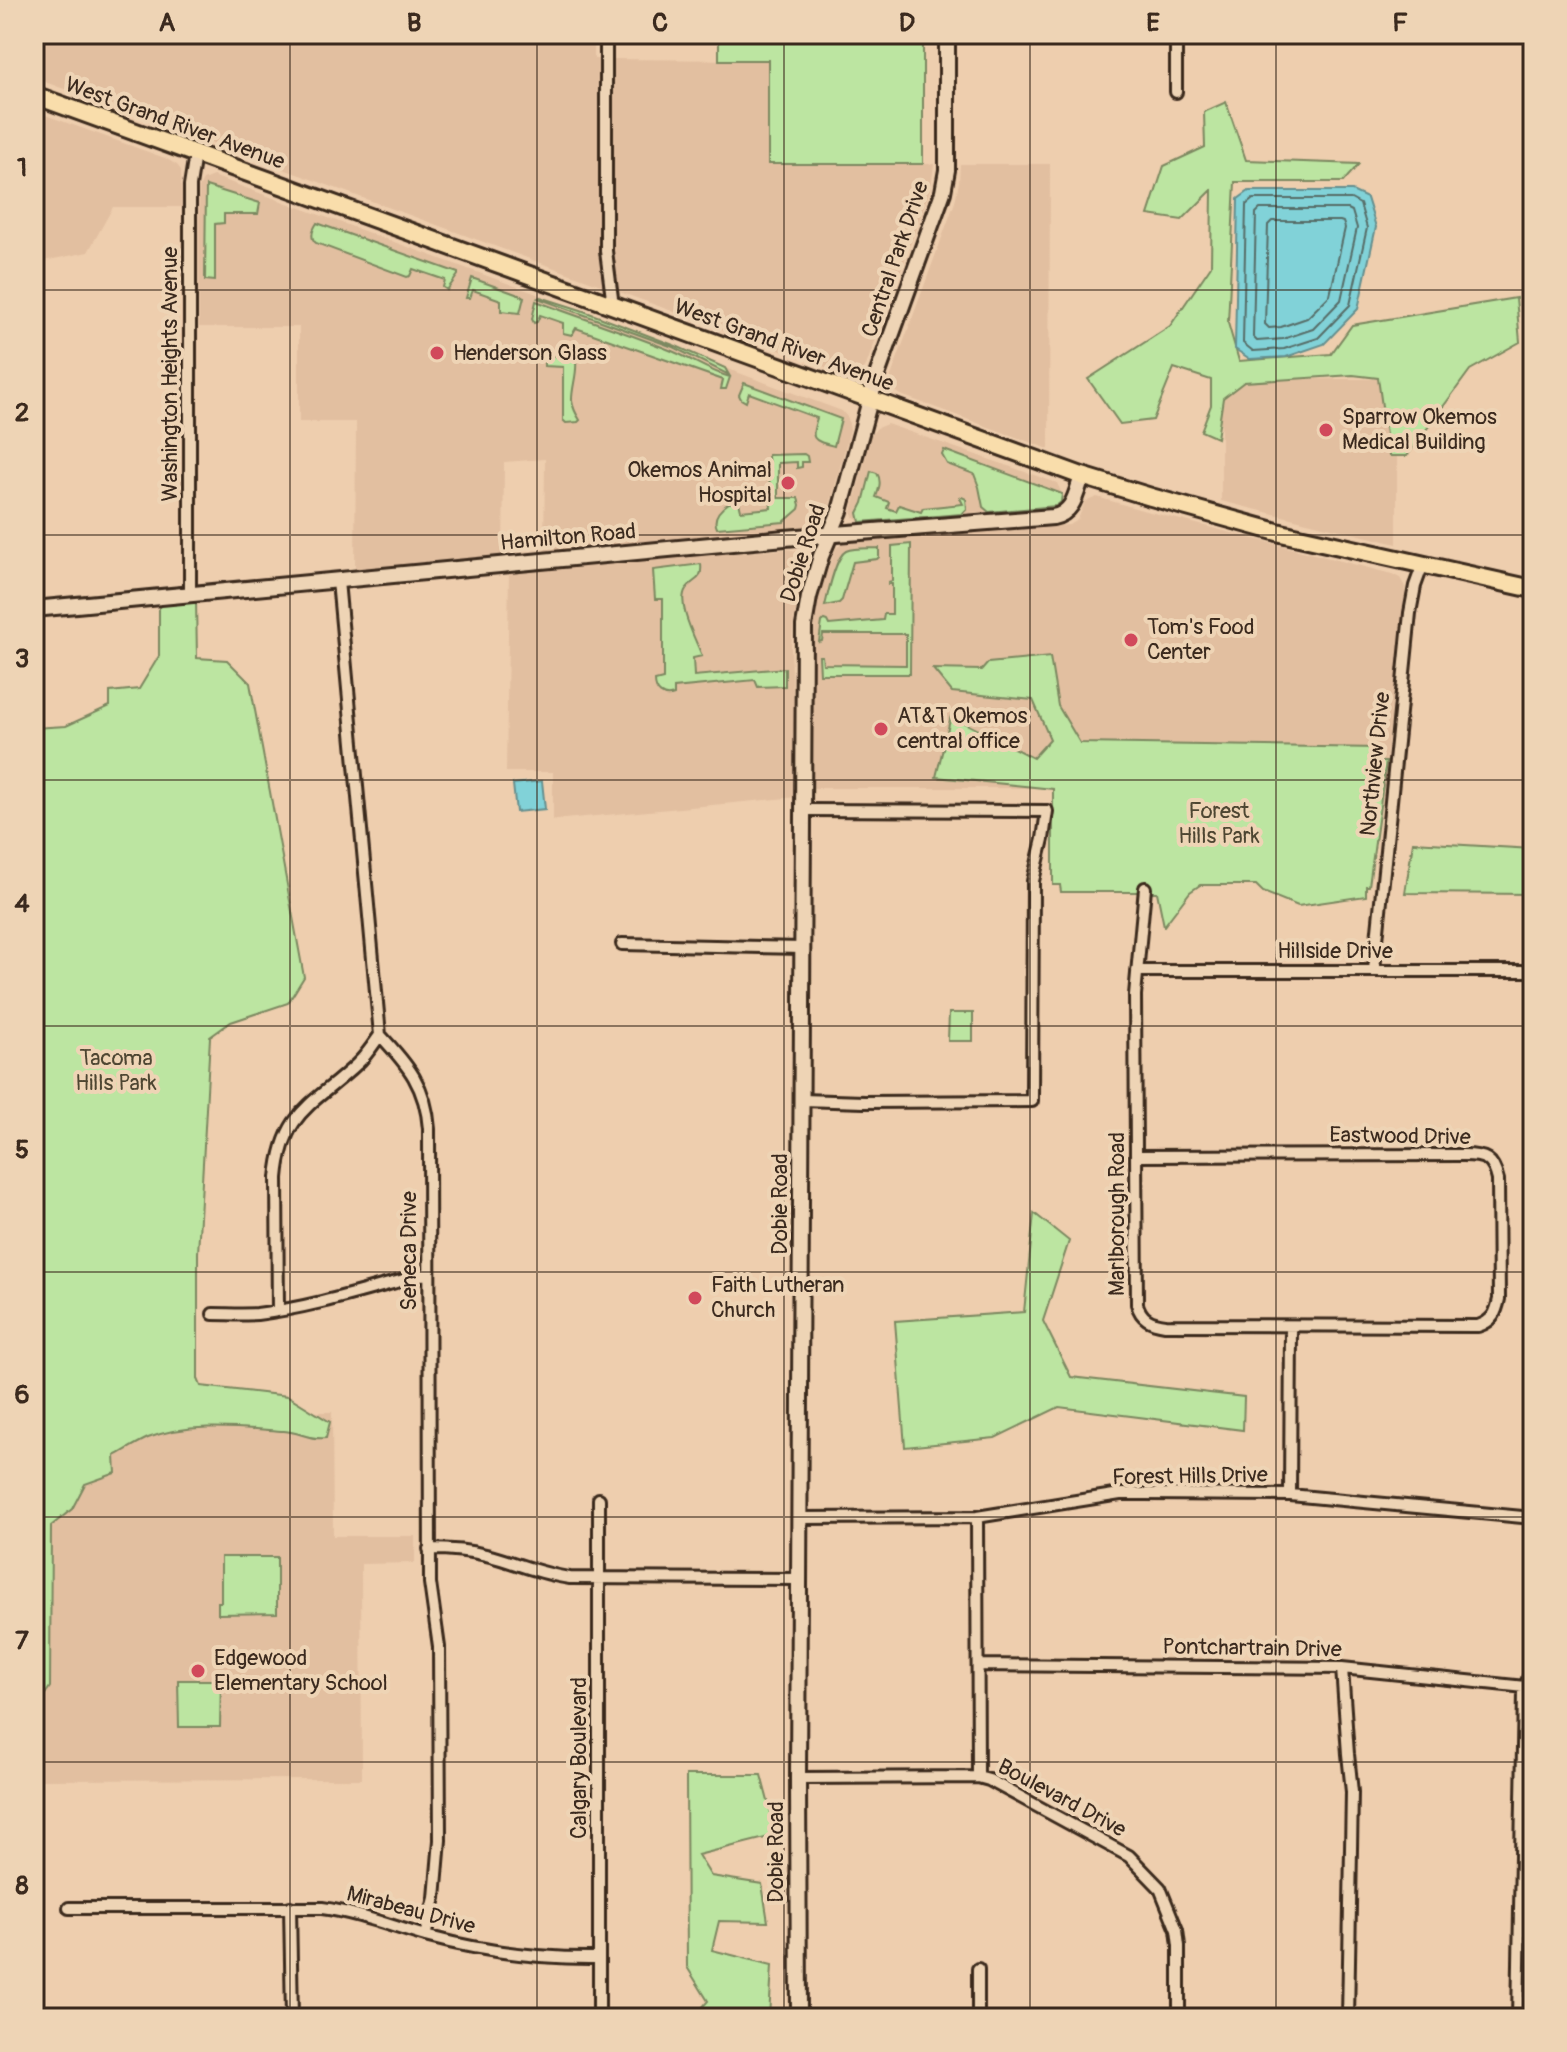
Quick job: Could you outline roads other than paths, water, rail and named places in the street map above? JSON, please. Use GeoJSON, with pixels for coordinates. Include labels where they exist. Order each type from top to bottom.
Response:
{"type":"FeatureCollection","features":[{"type":"Feature","properties":{"kind":"main road","name":"West Grand River Avenue"},"geometry":{"type":"LineString","coordinates":[[34,95],[1082,476],[1281,533],[1533,589]]}},
{"type":"Feature","properties":{"kind":"street"},"geometry":{"type":"LineString","coordinates":[[606,34],[606,251],[613,306]]}},
{"type":"Feature","properties":{"kind":"street","name":"Central Park Drive"},"geometry":{"type":"LineString","coordinates":[[870,400],[943,192],[947,170],[947,34]]}},
{"type":"Feature","properties":{"kind":"street"},"geometry":{"type":"LineString","coordinates":[[1176,34],[1176,92]]}},
{"type":"Feature","properties":{"kind":"street","name":"Washington Heights Avenue"},"geometry":{"type":"LineString","coordinates":[[190,595],[190,180],[195,154]]}},
{"type":"Feature","properties":{"kind":"street","name":"Dobie Road"},"geometry":{"type":"LineString","coordinates":[[799,2018],[804,626],[809,597],[821,556],[840,511],[870,400]]}},
{"type":"Feature","properties":{"kind":"street","name":"Hamilton Road"},"geometry":{"type":"LineString","coordinates":[[34,609],[830,535],[1057,517],[1070,508],[1082,476]]}},
{"type":"Feature","properties":{"kind":"street","name":"Northview Drive"},"geometry":{"type":"LineString","coordinates":[[1374,970],[1410,613],[1423,564]]}},
{"type":"Feature","properties":{"kind":"street"},"geometry":{"type":"LineString","coordinates":[[278,1311],[277,1178],[283,1144],[296,1118],[309,1103],[357,1064],[380,1035],[338,581]]}},
{"type":"Feature","properties":{"kind":"street"},"geometry":{"type":"LineString","coordinates":[[802,1100],[1032,1101],[1033,881],[1047,811],[803,810]]}},
{"type":"Feature","properties":{"kind":"street","name":"Marlborough Road"},"geometry":{"type":"LineString","coordinates":[[1145,888],[1135,995],[1138,1310],[1152,1324],[1291,1326]]}},
{"type":"Feature","properties":{"kind":"street"},"geometry":{"type":"LineString","coordinates":[[622,944],[803,948]]}},
{"type":"Feature","properties":{"kind":"street","name":"Hillside Drive"},"geometry":{"type":"LineString","coordinates":[[1137,971],[1533,971]]}},
{"type":"Feature","properties":{"kind":"street","name":"Seneca Drive"},"geometry":{"type":"LineString","coordinates":[[380,1035],[413,1073],[426,1106],[429,1129],[429,1549],[430,1583],[439,1647],[440,1840],[435,1898],[425,1936]]}},
{"type":"Feature","properties":{"kind":"street","name":"Eastwood Drive"},"geometry":{"type":"LineString","coordinates":[[1136,1156],[1463,1155],[1483,1157],[1493,1165],[1498,1180],[1499,1299],[1496,1311],[1488,1322],[1478,1326],[1291,1326]]}},
{"type":"Feature","properties":{"kind":"street"},"geometry":{"type":"LineString","coordinates":[[213,1314],[278,1311],[429,1273]]}},
{"type":"Feature","properties":{"kind":"street"},"geometry":{"type":"LineString","coordinates":[[1290,1495],[1291,1326]]}},
{"type":"Feature","properties":{"kind":"street","name":"Forest Hills Drive"},"geometry":{"type":"LineString","coordinates":[[800,1518],[977,1517],[1120,1494],[1290,1495],[1533,1518]]}},
{"type":"Feature","properties":{"kind":"street","name":"Calgary Boulevard"},"geometry":{"type":"LineString","coordinates":[[599,1499],[599,2018]]}},
{"type":"Feature","properties":{"kind":"street"},"geometry":{"type":"LineString","coordinates":[[977,1517],[978,1777]]}},
{"type":"Feature","properties":{"kind":"street"},"geometry":{"type":"LineString","coordinates":[[429,1549],[472,1552],[556,1576],[599,1580],[799,1579]]}},
{"type":"Feature","properties":{"kind":"street","name":"Pontchartrain Drive"},"geometry":{"type":"LineString","coordinates":[[978,1665],[1342,1668],[1525,1687]]}},
{"type":"Feature","properties":{"kind":"street"},"geometry":{"type":"LineString","coordinates":[[1342,1668],[1352,1792],[1348,2018]]}},
{"type":"Feature","properties":{"kind":"street"},"geometry":{"type":"LineString","coordinates":[[1518,2018],[1525,1687],[1533,1671]]}},
{"type":"Feature","properties":{"kind":"street","name":"Boulevard Drive"},"geometry":{"type":"LineString","coordinates":[[798,1778],[978,1777],[1007,1789],[1129,1856],[1160,1888],[1177,1930],[1179,2018]]}},
{"type":"Feature","properties":{"kind":"street"},"geometry":{"type":"LineString","coordinates":[[290,1907],[292,2018]]}},
{"type":"Feature","properties":{"kind":"street","name":"Mirabeau Drive"},"geometry":{"type":"LineString","coordinates":[[69,1908],[322,1908],[353,1913],[468,1947],[555,1958],[599,1958]]}},
{"type":"Feature","properties":{"kind":"street"},"geometry":{"type":"LineString","coordinates":[[978,1969],[978,2018]]}},
{"type":"Feature","properties":{"kind":"water"},"geometry":{"type":"Polygon","coordinates":[[[1249,191],[1352,191],[1367,198],[1376,227],[1358,309],[1324,344],[1286,357],[1250,359],[1235,349],[1238,199],[1249,191]]]}},
{"type":"Feature","properties":{"kind":"water"},"geometry":{"type":"Polygon","coordinates":[[[542,781],[545,809],[516,812],[513,784],[542,781]]]}},
{"type":"Feature","properties":{"kind":"place","name":"Henderson Glass"},"geometry":{"type":"Point","coordinates":[437,353]}},
{"type":"Feature","properties":{"kind":"place","name":"Sparrow Okemos Medical Building"},"geometry":{"type":"Point","coordinates":[1326,430]}},
{"type":"Feature","properties":{"kind":"place","name":"Okemos Animal Hospital"},"geometry":{"type":"Point","coordinates":[788,483]}},
{"type":"Feature","properties":{"kind":"place","name":"Tom's Food Center"},"geometry":{"type":"Point","coordinates":[1131,640]}},
{"type":"Feature","properties":{"kind":"place","name":"AT&T Okemos central office"},"geometry":{"type":"Point","coordinates":[881,729]}},
{"type":"Feature","properties":{"kind":"place","name":"Faith Lutheran Church"},"geometry":{"type":"Point","coordinates":[695,1298]}},
{"type":"Feature","properties":{"kind":"place","name":"Edgewood Elementary School"},"geometry":{"type":"Point","coordinates":[198,1671]}},
{"type":"Feature","properties":{"kind":"park label","name":"Forest Hills Park"},"geometry":{"type":"Point","coordinates":[1219,824]}},
{"type":"Feature","properties":{"kind":"park label","name":"Tacoma Hills Park"},"geometry":{"type":"Point","coordinates":[116,1070]}}]}
